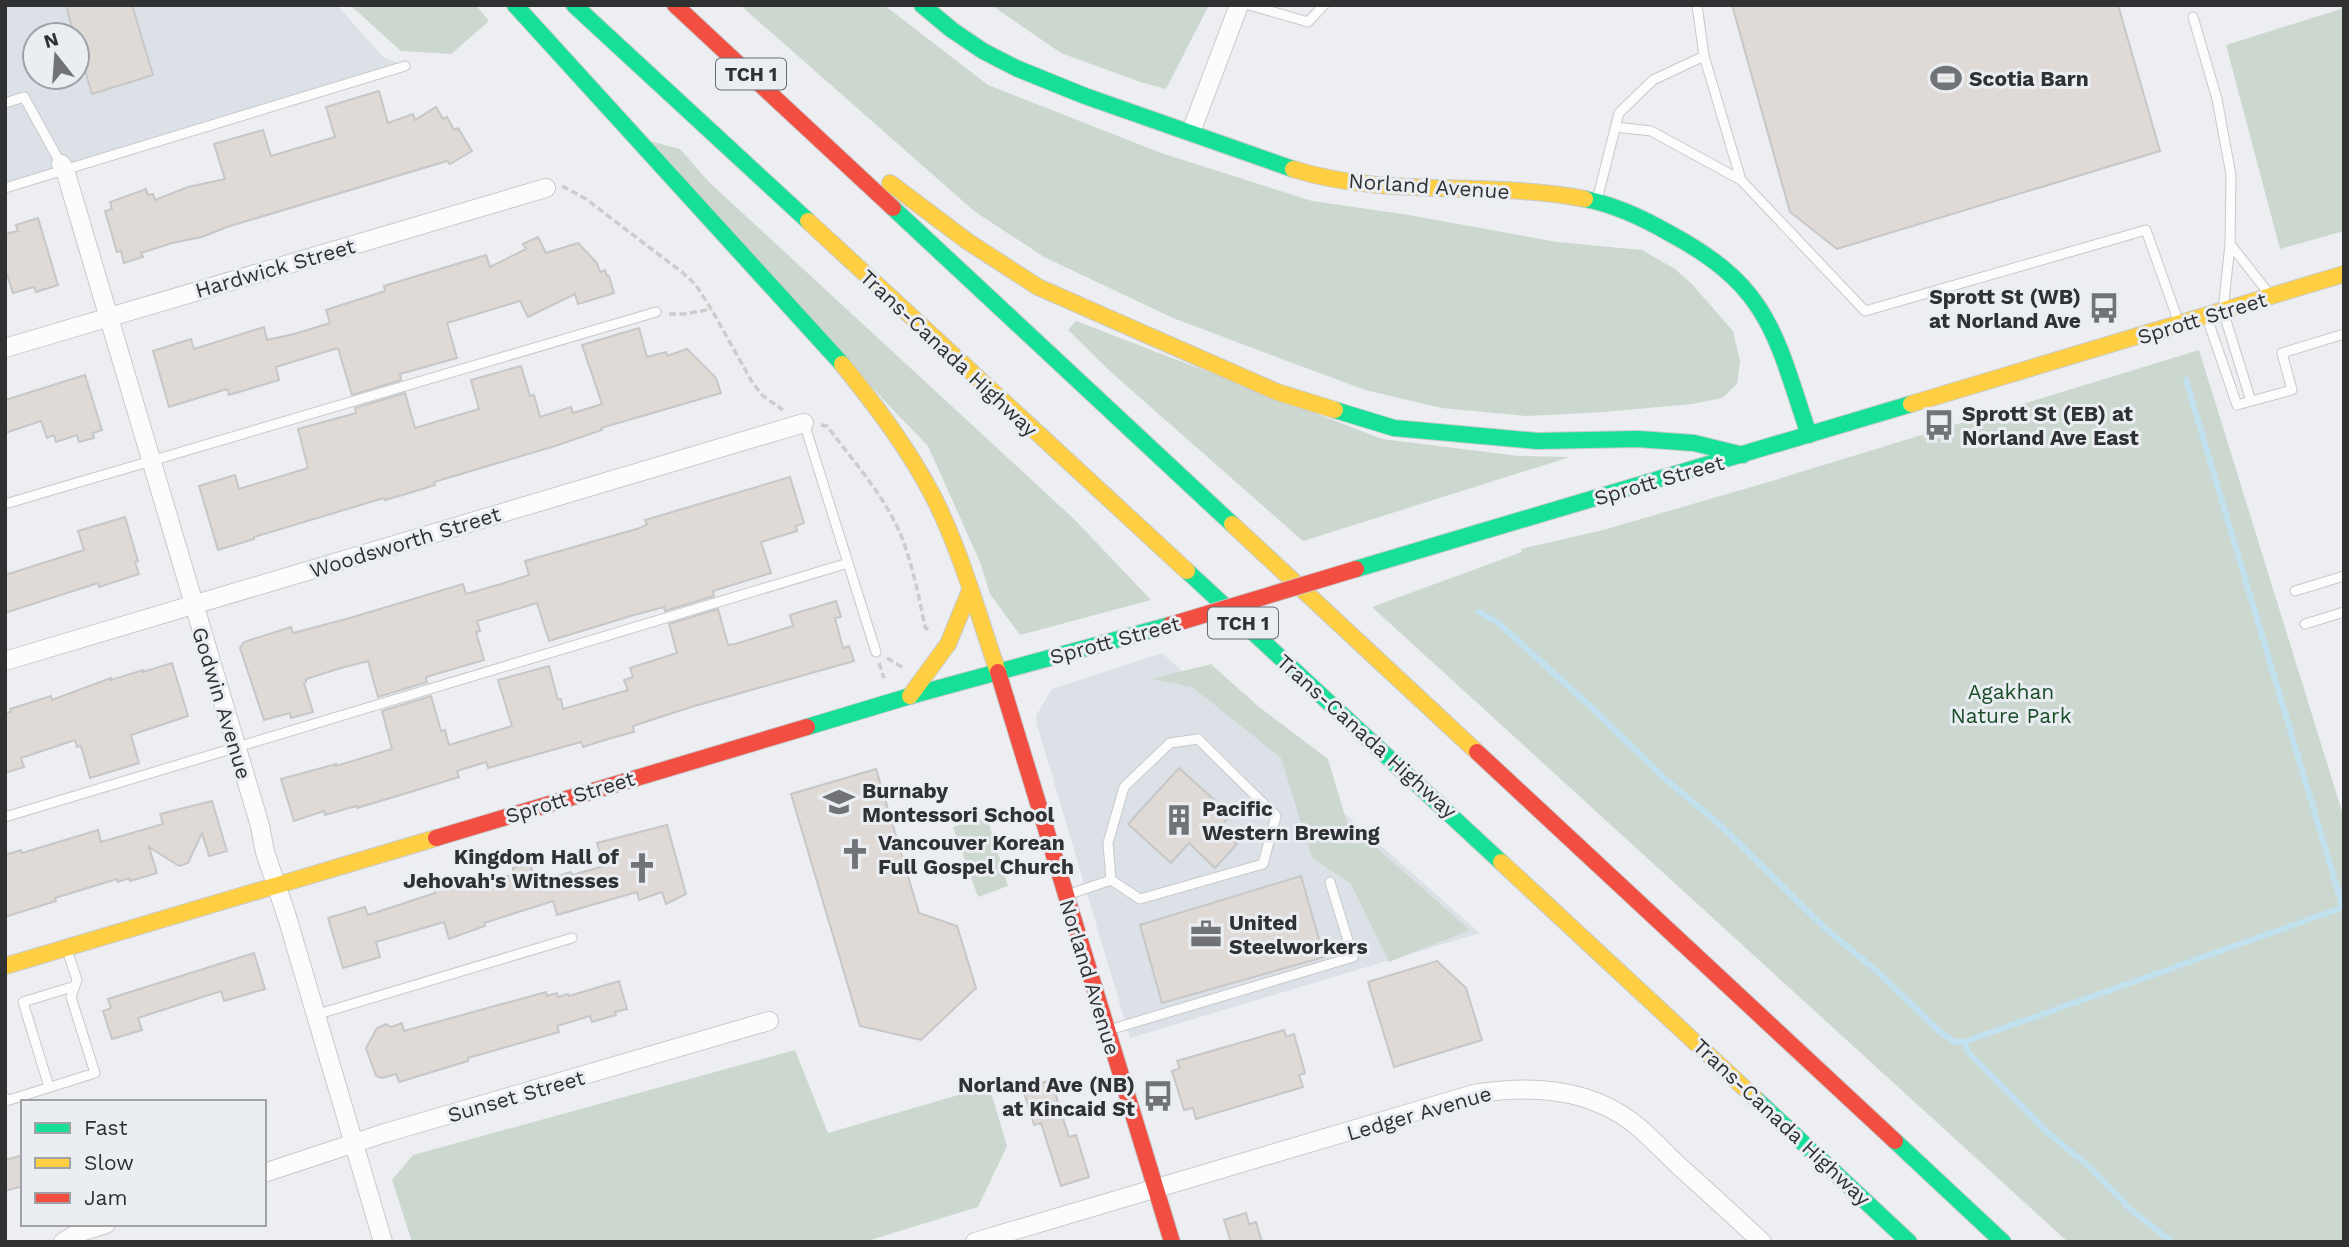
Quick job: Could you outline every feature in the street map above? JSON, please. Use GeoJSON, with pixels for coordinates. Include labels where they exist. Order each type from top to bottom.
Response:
{"type":"FeatureCollection","features":[{"type":"Feature","properties":{"kind":"main road","name":"Norland Avenue"},"geometry":{"type":"LineString","coordinates":[[515,5],[831,352],[877,407],[933,497],[954,545],[998,672],[1172,1242]]}},
{"type":"Feature","properties":{"kind":"main road","name":"Trans-Canada Highway"},"geometry":{"type":"LineString","coordinates":[[574,5],[1122,513],[1449,811],[1909,1242]]}},
{"type":"Feature","properties":{"kind":"main road","name":"TCH 1"},"geometry":{"type":"LineString","coordinates":[[675,5],[2003,1242]]}},
{"type":"Feature","properties":{"kind":"main road","name":"Norland Avenue"},"geometry":{"type":"LineString","coordinates":[[922,5],[934,17],[981,48],[1048,84],[1191,132],[1275,164],[1321,177],[1366,185],[1536,192],[1597,202],[1679,238],[1717,261],[1736,278],[1760,308],[1770,326],[1809,435]]}},
{"type":"Feature","properties":{"kind":"main road"},"geometry":{"type":"LineString","coordinates":[[826,144],[895,187],[967,241],[1038,287],[1277,392],[1395,428],[1537,441],[1638,439],[1694,443],[1743,455]]}},
{"type":"Feature","properties":{"kind":"main road","name":"Sprott Street"},"geometry":{"type":"LineString","coordinates":[[5,966],[910,696],[1170,625],[2344,274]]}},
{"type":"Feature","properties":{"kind":"main road"},"geometry":{"type":"LineString","coordinates":[[910,696],[948,644],[969,593]]}},
{"type":"Feature","properties":{"kind":"street"},"geometry":{"type":"LineString","coordinates":[[1191,132],[1239,5]]}},
{"type":"Feature","properties":{"kind":"street","name":"Godwin Avenue"},"geometry":{"type":"LineString","coordinates":[[63,167],[383,1242]]}},
{"type":"Feature","properties":{"kind":"street","name":"Hardwick Street"},"geometry":{"type":"LineString","coordinates":[[5,348],[546,188]]}},
{"type":"Feature","properties":{"kind":"street","name":"Woodsworth Street"},"geometry":{"type":"LineString","coordinates":[[5,661],[804,423]]}},
{"type":"Feature","properties":{"kind":"street","name":"Sunset Street"},"geometry":{"type":"LineString","coordinates":[[266,1172],[355,1143],[769,1021]]}},
{"type":"Feature","properties":{"kind":"street","name":"Ledger Avenue"},"geometry":{"type":"LineString","coordinates":[[975,1242],[1474,1094],[1533,1088],[1586,1100],[1632,1122],[1762,1242]]}},
{"type":"Feature","properties":{"kind":"street"},"geometry":{"type":"LineString","coordinates":[[63,1242],[78,1233],[100,1226]]}},
{"type":"Feature","properties":{"kind":"lane"},"geometry":{"type":"LineString","coordinates":[[1249,5],[1308,22],[1324,5]]}},
{"type":"Feature","properties":{"kind":"lane"},"geometry":{"type":"LineString","coordinates":[[1697,5],[1704,56],[1741,180]]}},
{"type":"Feature","properties":{"kind":"lane"},"geometry":{"type":"LineString","coordinates":[[2193,18],[2217,99],[2231,175],[2230,244],[2223,311],[2251,401]]}},
{"type":"Feature","properties":{"kind":"lane"},"geometry":{"type":"LineString","coordinates":[[1597,202],[1619,113],[1653,80],[1704,56]]}},
{"type":"Feature","properties":{"kind":"lane"},"geometry":{"type":"LineString","coordinates":[[5,188],[63,167],[405,66]]}},
{"type":"Feature","properties":{"kind":"lane"},"geometry":{"type":"LineString","coordinates":[[5,103],[24,97],[63,167]]}},
{"type":"Feature","properties":{"kind":"lane"},"geometry":{"type":"LineString","coordinates":[[1616,127],[1651,131],[1741,180],[1865,311],[2146,230],[2179,324]]}},
{"type":"Feature","properties":{"kind":"lane"},"geometry":{"type":"LineString","coordinates":[[2230,244],[2272,297]]}},
{"type":"Feature","properties":{"kind":"lane"},"geometry":{"type":"LineString","coordinates":[[5,504],[656,312]]}},
{"type":"Feature","properties":{"kind":"lane"},"geometry":{"type":"LineString","coordinates":[[2206,316],[2236,405],[2292,390],[2282,353],[2344,334]]}},
{"type":"Feature","properties":{"kind":"lane"},"geometry":{"type":"LineString","coordinates":[[804,423],[876,652]]}},
{"type":"Feature","properties":{"kind":"lane"},"geometry":{"type":"LineString","coordinates":[[5,817],[848,563]]}},
{"type":"Feature","properties":{"kind":"lane"},"geometry":{"type":"LineString","coordinates":[[2295,591],[2344,576]]}},
{"type":"Feature","properties":{"kind":"lane"},"geometry":{"type":"LineString","coordinates":[[2305,624],[2344,611]]}},
{"type":"Feature","properties":{"kind":"lane"},"geometry":{"type":"LineString","coordinates":[[1198,739],[1276,816],[1263,864],[1140,899],[1111,880],[1108,843],[1124,787],[1170,743],[1198,739]]}},
{"type":"Feature","properties":{"kind":"lane"},"geometry":{"type":"LineString","coordinates":[[1065,896],[1111,880]]}},
{"type":"Feature","properties":{"kind":"lane"},"geometry":{"type":"LineString","coordinates":[[1107,1031],[1353,957],[1330,882]]}},
{"type":"Feature","properties":{"kind":"lane"},"geometry":{"type":"LineString","coordinates":[[315,1014],[572,938]]}},
{"type":"Feature","properties":{"kind":"lane"},"geometry":{"type":"LineString","coordinates":[[5,1097],[6,1101],[94,1073],[71,997],[77,980],[66,948]]}},
{"type":"Feature","properties":{"kind":"lane"},"geometry":{"type":"LineString","coordinates":[[49,1087],[23,1002],[75,986]]}},
{"type":"Feature","properties":{"kind":"path"},"geometry":{"type":"LineString","coordinates":[[546,188],[566,186],[683,273],[696,285],[712,309],[741,366],[763,396],[804,423],[827,426],[882,501],[901,536],[912,569],[925,627],[936,636]]}},
{"type":"Feature","properties":{"kind":"path"},"geometry":{"type":"LineString","coordinates":[[656,312],[685,314],[712,309]]}},
{"type":"Feature","properties":{"kind":"path"},"geometry":{"type":"LineString","coordinates":[[876,652],[904,669]]}},
{"type":"Feature","properties":{"kind":"shaded area"},"geometry":{"type":"Polygon","coordinates":[[[5,5],[337,5],[383,57],[405,66],[5,188],[5,5]]]}},
{"type":"Feature","properties":{"kind":"shaded area"},"geometry":{"type":"Polygon","coordinates":[[[1162,653],[1480,933],[1130,1038],[1036,716],[1052,689],[1162,653]]]}},
{"type":"Feature","properties":{"kind":"green space"},"geometry":{"type":"Polygon","coordinates":[[[350,5],[476,5],[489,21],[451,54],[401,51],[350,5]]]}},
{"type":"Feature","properties":{"kind":"green space"},"geometry":{"type":"Polygon","coordinates":[[[740,5],[884,5],[988,85],[1161,153],[1312,201],[1409,215],[1557,242],[1642,250],[1675,269],[1691,283],[1733,331],[1740,361],[1737,384],[1722,398],[1692,404],[1604,412],[1527,416],[1442,408],[1365,390],[1173,318],[1044,257],[974,211],[740,5]]]}},
{"type":"Feature","properties":{"kind":"green space"},"geometry":{"type":"Polygon","coordinates":[[[991,5],[1209,5],[1166,89],[1061,53],[991,5]]]}},
{"type":"Feature","properties":{"kind":"green space"},"geometry":{"type":"Polygon","coordinates":[[[2344,8],[2344,231],[2280,249],[2226,45],[2344,8]]]}},
{"type":"Feature","properties":{"kind":"green space"},"geometry":{"type":"Polygon","coordinates":[[[646,140],[680,149],[709,182],[1075,520],[1151,600],[1020,635],[990,594],[980,562],[928,446],[646,140]]]}},
{"type":"Feature","properties":{"kind":"green space"},"geometry":{"type":"Polygon","coordinates":[[[1076,321],[1382,439],[1519,456],[1570,457],[1303,541],[1113,374],[1068,330],[1076,321]]]}},
{"type":"Feature","properties":{"kind":"green space","name":"Agakhan Nature Park"},"geometry":{"type":"Polygon","coordinates":[[[2199,350],[2344,818],[2344,1242],[2068,1242],[1372,607],[1522,552],[1521,549],[1603,530],[1765,483],[2199,350]]]}},
{"type":"Feature","properties":{"kind":"green space"},"geometry":{"type":"Polygon","coordinates":[[[1211,664],[1259,707],[1328,759],[1347,822],[1470,930],[1389,962],[1351,884],[1312,858],[1281,758],[1192,687],[1151,679],[1211,664]]]}},
{"type":"Feature","properties":{"kind":"green space"},"geometry":{"type":"Polygon","coordinates":[[[987,817],[1008,886],[978,897],[953,827],[987,817]]]}},
{"type":"Feature","properties":{"kind":"green space"},"geometry":{"type":"Polygon","coordinates":[[[795,1050],[828,1133],[989,1086],[1007,1146],[978,1207],[864,1242],[412,1242],[392,1180],[413,1155],[795,1050]]]}},
{"type":"Feature","properties":{"kind":"building"},"geometry":{"type":"Polygon","coordinates":[[[66,5],[132,5],[153,75],[92,94],[91,21],[70,21],[66,5]]]}},
{"type":"Feature","properties":{"kind":"building","name":"Scotia Barn"},"geometry":{"type":"Polygon","coordinates":[[[1732,5],[2118,5],[2160,151],[1837,249],[1790,212],[1732,5]]]}},
{"type":"Feature","properties":{"kind":"building"},"geometry":{"type":"Polygon","coordinates":[[[379,91],[388,123],[413,114],[415,120],[436,107],[443,119],[447,117],[454,130],[458,128],[472,151],[450,164],[447,161],[227,227],[202,237],[172,243],[141,253],[143,257],[124,263],[121,251],[117,252],[105,211],[112,209],[110,202],[146,189],[148,195],[153,194],[155,200],[188,187],[225,179],[214,144],[263,130],[271,156],[335,137],[326,107],[379,91]]]}},
{"type":"Feature","properties":{"kind":"building"},"geometry":{"type":"Polygon","coordinates":[[[38,218],[58,285],[36,292],[34,287],[13,293],[5,268],[5,234],[18,231],[16,225],[38,218]]]}},
{"type":"Feature","properties":{"kind":"building"},"geometry":{"type":"Polygon","coordinates":[[[538,237],[546,253],[578,243],[597,263],[600,272],[605,270],[614,293],[578,304],[575,294],[528,317],[520,301],[447,323],[457,358],[400,374],[401,380],[352,395],[338,348],[276,367],[279,380],[229,395],[227,389],[169,407],[153,351],[191,339],[194,349],[264,327],[267,340],[294,334],[330,323],[326,310],[385,291],[384,286],[486,255],[490,267],[526,249],[523,244],[538,237]]]}},
{"type":"Feature","properties":{"kind":"building"},"geometry":{"type":"Polygon","coordinates":[[[639,328],[647,357],[666,352],[667,356],[687,349],[716,378],[721,393],[601,428],[602,430],[555,446],[434,482],[435,485],[385,500],[384,498],[218,550],[199,486],[235,475],[239,489],[308,468],[298,429],[356,413],[355,408],[405,393],[415,428],[479,409],[471,380],[521,366],[540,417],[571,407],[573,413],[602,404],[582,345],[639,328]]]}},
{"type":"Feature","properties":{"kind":"building"},"geometry":{"type":"Polygon","coordinates":[[[85,375],[102,430],[93,433],[94,438],[79,442],[77,435],[56,442],[54,435],[47,438],[41,421],[5,433],[5,400],[85,375]]]}},
{"type":"Feature","properties":{"kind":"building"},"geometry":{"type":"Polygon","coordinates":[[[790,477],[804,523],[796,526],[797,531],[761,542],[771,573],[713,591],[714,596],[665,611],[664,607],[634,615],[549,641],[537,603],[477,621],[480,631],[476,632],[484,660],[426,677],[427,682],[378,697],[368,661],[341,668],[306,679],[304,683],[313,712],[291,718],[290,713],[264,720],[240,648],[244,642],[291,627],[293,633],[350,618],[463,584],[466,594],[501,584],[529,575],[525,561],[640,528],[647,524],[645,520],[790,477]]]}},
{"type":"Feature","properties":{"kind":"building"},"geometry":{"type":"Polygon","coordinates":[[[125,517],[138,561],[135,562],[139,574],[99,587],[98,583],[5,613],[5,575],[84,550],[78,531],[125,517]]]}},
{"type":"Feature","properties":{"kind":"building"},"geometry":{"type":"Polygon","coordinates":[[[836,601],[841,617],[835,618],[843,648],[849,646],[854,661],[691,707],[633,726],[634,732],[583,747],[581,742],[488,768],[486,762],[457,771],[459,777],[407,793],[357,808],[356,806],[325,815],[324,811],[294,821],[281,779],[392,749],[382,711],[431,696],[441,731],[445,730],[449,745],[512,726],[498,680],[549,666],[563,709],[628,690],[624,680],[633,677],[630,668],[677,653],[669,624],[718,609],[728,645],[793,626],[790,615],[836,601]]]}},
{"type":"Feature","properties":{"kind":"building"},"geometry":{"type":"Polygon","coordinates":[[[172,663],[188,716],[131,735],[139,763],[90,778],[81,746],[77,747],[75,740],[21,758],[24,767],[5,773],[5,713],[11,712],[10,709],[51,696],[52,700],[111,678],[172,663]]]}},
{"type":"Feature","properties":{"kind":"building","name":"Pacific Western Brewing"},"geometry":{"type":"Polygon","coordinates":[[[1179,768],[1231,815],[1219,828],[1237,844],[1215,868],[1189,843],[1171,863],[1128,824],[1179,768]]]}},
{"type":"Feature","properties":{"kind":"building","name":"Vancouver Korean Full Gospel Church"},"geometry":{"type":"Polygon","coordinates":[[[876,769],[919,913],[957,926],[976,988],[921,1040],[860,1026],[791,794],[876,769]]]}},
{"type":"Feature","properties":{"kind":"building"},"geometry":{"type":"Polygon","coordinates":[[[212,801],[227,851],[209,856],[202,833],[188,863],[179,866],[149,847],[157,873],[130,881],[129,878],[118,882],[117,879],[5,917],[5,855],[21,850],[22,853],[98,830],[101,842],[163,824],[160,814],[212,801]]]}},
{"type":"Feature","properties":{"kind":"building"},"geometry":{"type":"Polygon","coordinates":[[[667,825],[686,894],[666,904],[662,892],[639,900],[637,892],[557,915],[553,901],[484,923],[485,926],[449,939],[444,922],[376,942],[380,957],[343,968],[328,918],[365,907],[368,915],[472,879],[474,886],[514,874],[513,868],[530,863],[536,883],[571,872],[572,875],[604,866],[597,843],[667,825]]]}},
{"type":"Feature","properties":{"kind":"building"},"geometry":{"type":"Polygon","coordinates":[[[1301,876],[1324,957],[1162,1003],[1140,925],[1301,876]]]}},
{"type":"Feature","properties":{"kind":"building"},"geometry":{"type":"Polygon","coordinates":[[[254,953],[265,989],[224,1001],[221,991],[138,1018],[142,1030],[112,1039],[103,1011],[111,1008],[108,999],[254,953]]]}},
{"type":"Feature","properties":{"kind":"building"},"geometry":{"type":"Polygon","coordinates":[[[1437,961],[1466,988],[1482,1040],[1394,1067],[1368,982],[1437,961]]]}},
{"type":"Feature","properties":{"kind":"building"},"geometry":{"type":"Polygon","coordinates":[[[619,981],[627,1009],[615,1012],[616,1015],[592,1022],[590,1016],[557,1026],[559,1032],[468,1058],[468,1061],[399,1082],[396,1074],[382,1078],[376,1076],[366,1048],[377,1028],[386,1024],[391,1027],[402,1023],[404,1031],[546,992],[547,996],[557,993],[558,997],[569,996],[619,981]]]}},
{"type":"Feature","properties":{"kind":"building"},"geometry":{"type":"Polygon","coordinates":[[[1284,1030],[1286,1037],[1294,1034],[1305,1073],[1299,1075],[1303,1087],[1196,1119],[1193,1108],[1184,1110],[1172,1071],[1180,1068],[1177,1061],[1284,1030]]]}},
{"type":"Feature","properties":{"kind":"building"},"geometry":{"type":"Polygon","coordinates":[[[1051,1080],[1069,1137],[1076,1135],[1089,1177],[1061,1186],[1041,1123],[1034,1125],[1023,1089],[1051,1080]]]}},
{"type":"Feature","properties":{"kind":"building"},"geometry":{"type":"Polygon","coordinates":[[[21,1156],[21,1187],[5,1191],[5,1160],[21,1156]]]}},
{"type":"Feature","properties":{"kind":"building"},"geometry":{"type":"Polygon","coordinates":[[[1246,1213],[1249,1224],[1256,1222],[1262,1242],[1231,1242],[1224,1220],[1246,1213]]]}},
{"type":"Feature","properties":{"kind":"waterway"},"geometry":{"type":"LineString","coordinates":[[2186,380],[2343,908]]}},
{"type":"Feature","properties":{"kind":"waterway"},"geometry":{"type":"LineString","coordinates":[[1479,612],[1497,622],[1589,705],[1662,776],[1720,825],[1825,928],[1878,972],[1939,1031],[1955,1042],[1964,1042],[2344,907]]}},
{"type":"Feature","properties":{"kind":"waterway"},"geometry":{"type":"LineString","coordinates":[[1964,1042],[1968,1052],[2048,1133],[2090,1167],[2129,1208],[2172,1242]]}},
{"type":"Feature","properties":{"kind":"traffic: fast"},"geometry":{"type":"LineString","coordinates":[[515,5],[842,364]]}},
{"type":"Feature","properties":{"kind":"traffic: fast"},"geometry":{"type":"LineString","coordinates":[[574,5],[808,221]]}},
{"type":"Feature","properties":{"kind":"traffic: fast"},"geometry":{"type":"LineString","coordinates":[[922,5],[983,51],[1016,68],[1085,96],[1293,169]]}},
{"type":"Feature","properties":{"kind":"traffic: fast"},"geometry":{"type":"LineString","coordinates":[[1585,199],[1628,213],[1669,233],[1703,253],[1729,273],[1749,294],[1776,341],[1809,435]]}},
{"type":"Feature","properties":{"kind":"traffic: fast"},"geometry":{"type":"LineString","coordinates":[[893,208],[1232,524]]}},
{"type":"Feature","properties":{"kind":"traffic: fast"},"geometry":{"type":"LineString","coordinates":[[1356,569],[1911,404]]}},
{"type":"Feature","properties":{"kind":"traffic: fast"},"geometry":{"type":"LineString","coordinates":[[1335,410],[1394,428],[1537,441],[1638,439],[1694,443],[1743,455]]}},
{"type":"Feature","properties":{"kind":"traffic: fast"},"geometry":{"type":"LineString","coordinates":[[1187,571],[1501,862]]}},
{"type":"Feature","properties":{"kind":"traffic: fast"},"geometry":{"type":"LineString","coordinates":[[807,727],[1170,625]]}},
{"type":"Feature","properties":{"kind":"traffic: fast"},"geometry":{"type":"LineString","coordinates":[[1755,1098],[1909,1242]]}},
{"type":"Feature","properties":{"kind":"traffic: fast"},"geometry":{"type":"LineString","coordinates":[[1895,1141],[2003,1242]]}},
{"type":"Feature","properties":{"kind":"traffic: slow"},"geometry":{"type":"LineString","coordinates":[[1293,169],[1365,184],[1548,193],[1585,199]]}},
{"type":"Feature","properties":{"kind":"traffic: slow"},"geometry":{"type":"LineString","coordinates":[[890,183],[967,241],[1038,287],[1277,392],[1335,410]]}},
{"type":"Feature","properties":{"kind":"traffic: slow"},"geometry":{"type":"LineString","coordinates":[[808,221],[1187,571]]}},
{"type":"Feature","properties":{"kind":"traffic: slow"},"geometry":{"type":"LineString","coordinates":[[1911,404],[2344,274]]}},
{"type":"Feature","properties":{"kind":"traffic: slow"},"geometry":{"type":"LineString","coordinates":[[842,364],[891,428],[933,496],[961,561],[998,672]]}},
{"type":"Feature","properties":{"kind":"traffic: slow"},"geometry":{"type":"LineString","coordinates":[[1232,524],[1477,752]]}},
{"type":"Feature","properties":{"kind":"traffic: slow"},"geometry":{"type":"LineString","coordinates":[[910,696],[948,644],[969,593]]}},
{"type":"Feature","properties":{"kind":"traffic: slow"},"geometry":{"type":"LineString","coordinates":[[5,966],[436,838]]}},
{"type":"Feature","properties":{"kind":"traffic: slow"},"geometry":{"type":"LineString","coordinates":[[1501,862],[1755,1098]]}},
{"type":"Feature","properties":{"kind":"traffic: jam"},"geometry":{"type":"LineString","coordinates":[[675,5],[893,208]]}},
{"type":"Feature","properties":{"kind":"traffic: jam"},"geometry":{"type":"LineString","coordinates":[[1170,625],[1356,569]]}},
{"type":"Feature","properties":{"kind":"traffic: jam"},"geometry":{"type":"LineString","coordinates":[[998,672],[1172,1242]]}},
{"type":"Feature","properties":{"kind":"traffic: jam"},"geometry":{"type":"LineString","coordinates":[[436,838],[807,727]]}},
{"type":"Feature","properties":{"kind":"traffic: jam"},"geometry":{"type":"LineString","coordinates":[[1477,752],[1895,1141]]}},
{"type":"Feature","properties":{"kind":"place","name":"Scotia Barn"},"geometry":{"type":"Point","coordinates":[1946,78]}},
{"type":"Feature","properties":{"kind":"place","name":"Sprott St (WB) at Norland Ave"},"geometry":{"type":"Point","coordinates":[2104,308]}},
{"type":"Feature","properties":{"kind":"place","name":"Sprott St (EB) at Norland Ave East"},"geometry":{"type":"Point","coordinates":[1939,425]}},
{"type":"Feature","properties":{"kind":"place","name":"Burnaby Montessori School"},"geometry":{"type":"Point","coordinates":[839,802]}},
{"type":"Feature","properties":{"kind":"place","name":"Pacific Western Brewing"},"geometry":{"type":"Point","coordinates":[1179,820]}},
{"type":"Feature","properties":{"kind":"place","name":"Vancouver Korean Full Gospel Church"},"geometry":{"type":"Point","coordinates":[855,854]}},
{"type":"Feature","properties":{"kind":"place","name":"Kingdom Hall of Jehovah's Witnesses"},"geometry":{"type":"Point","coordinates":[642,868]}},
{"type":"Feature","properties":{"kind":"place","name":"United Steelworkers"},"geometry":{"type":"Point","coordinates":[1206,934]}},
{"type":"Feature","properties":{"kind":"place","name":"Norland Ave (NB) at Kincaid St"},"geometry":{"type":"Point","coordinates":[1158,1096]}}]}
